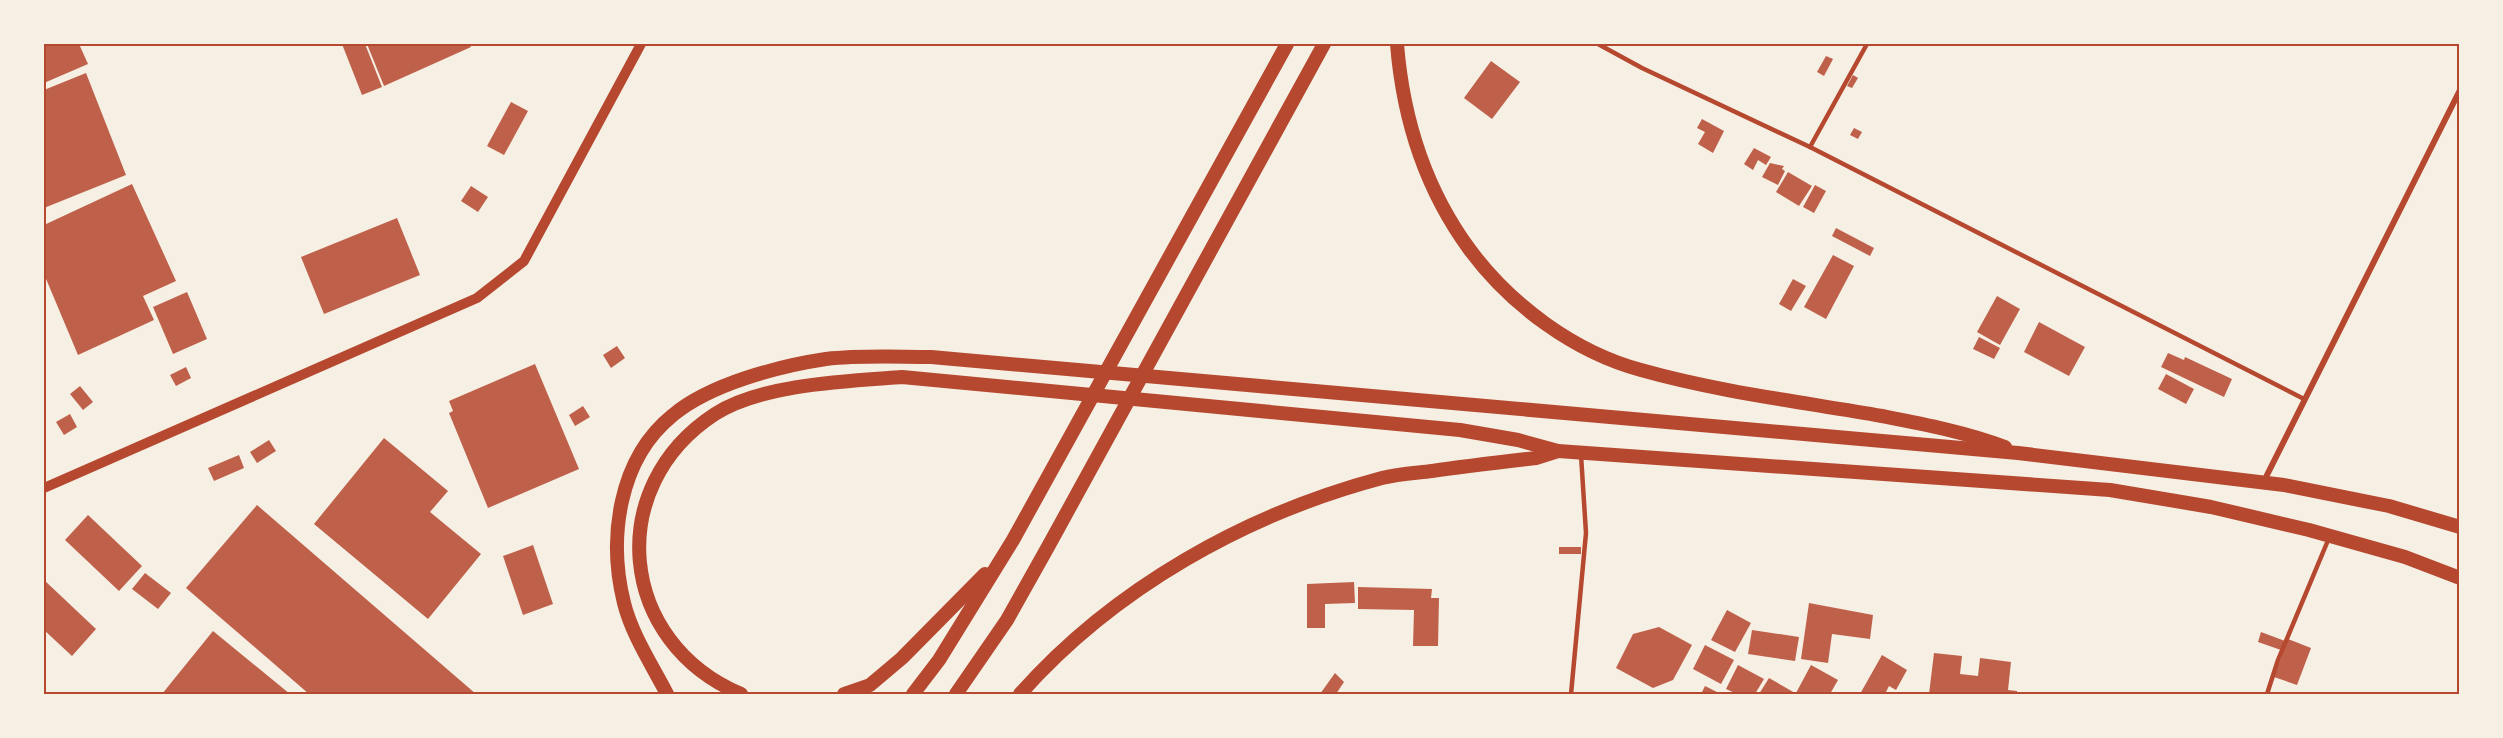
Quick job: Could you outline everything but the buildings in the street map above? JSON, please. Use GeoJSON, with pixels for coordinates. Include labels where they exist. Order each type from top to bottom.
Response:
{"type":"FeatureCollection","features":[{"type":"Feature","properties":{"kind":"highway"},"geometry":{"type":"LineString","coordinates":[[913,694],[945,651],[1013,540],[1287,44]]}},
{"type":"Feature","properties":{"kind":"highway"},"geometry":{"type":"LineString","coordinates":[[956,694],[1007,620],[1324,44]]}},
{"type":"Feature","properties":{"kind":"highway"},"geometry":{"type":"LineString","coordinates":[[1397,44],[1406,114],[1436,196],[1455,229],[1502,288],[1569,338],[1640,370],[1914,422],[1979,437],[2018,453]]}},
{"type":"Feature","properties":{"kind":"highway"},"geometry":{"type":"LineString","coordinates":[[667,694],[625,606],[617,571],[616,540],[620,506],[633,470],[651,440],[673,414],[747,377],[828,359],[931,357],[2018,453],[2263,483],[2389,506],[2460,527]]}},
{"type":"Feature","properties":{"kind":"highway"},"geometry":{"type":"LineString","coordinates":[[741,694],[725,688],[689,661],[662,629],[645,592],[637,554],[644,509],[659,472],[684,439],[717,413],[759,396],[816,384],[902,377],[1460,430],[1518,440],[1558,451],[2110,490],[2211,507],[2330,536],[2405,557],[2460,578]]}},
{"type":"Feature","properties":{"kind":"highway"},"geometry":{"type":"LineString","coordinates":[[1020,694],[1087,630],[1149,582],[1210,545],[1295,506],[1384,477],[1536,458],[1558,451]]}},
{"type":"Feature","properties":{"kind":"highway"},"geometry":{"type":"LineString","coordinates":[[844,694],[870,685],[903,658],[976,585],[1013,540]]}},
{"type":"Feature","properties":{"kind":"street"},"geometry":{"type":"LineString","coordinates":[[44,488],[477,298],[524,261],[641,44]]}},
{"type":"Feature","properties":{"kind":"street"},"geometry":{"type":"LineString","coordinates":[[2263,483],[2460,90]]}},
{"type":"Feature","properties":{"kind":"lane"},"geometry":{"type":"LineString","coordinates":[[1598,44],[1642,68],[1810,147],[2304,399]]}},
{"type":"Feature","properties":{"kind":"lane"},"geometry":{"type":"LineString","coordinates":[[1810,147],[1867,44]]}},
{"type":"Feature","properties":{"kind":"lane"},"geometry":{"type":"LineString","coordinates":[[1571,694],[1586,533],[1581,452]]}},
{"type":"Feature","properties":{"kind":"lane"},"geometry":{"type":"LineString","coordinates":[[2267,694],[2278,660],[2330,536]]}}]}
